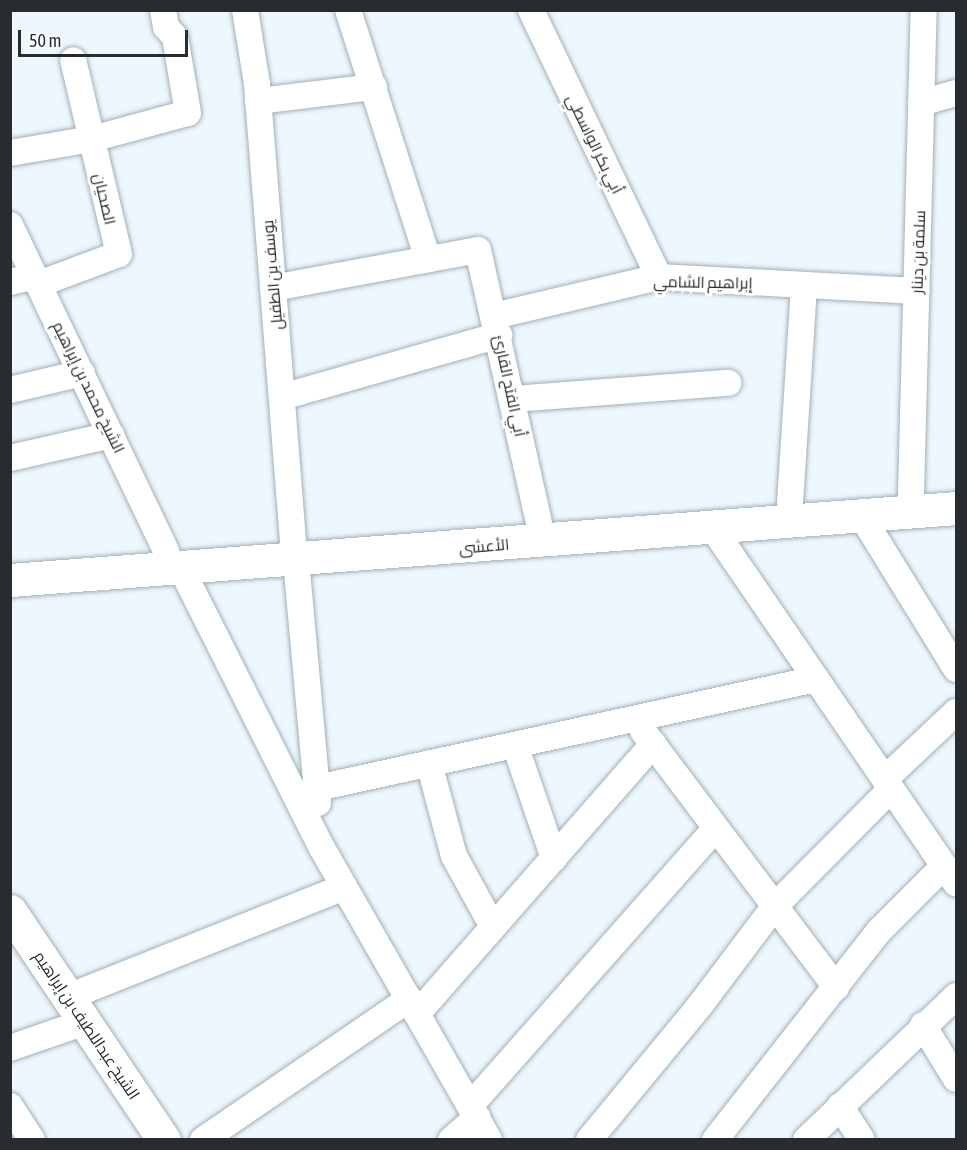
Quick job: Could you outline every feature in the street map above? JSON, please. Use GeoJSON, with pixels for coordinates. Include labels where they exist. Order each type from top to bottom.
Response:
{"type":"FeatureCollection","features":[{"type":"Feature","properties":{"kind":"street"},"geometry":{"type":"LineString","coordinates":[[10,153],[92,139],[188,113],[175,37],[166,27],[163,10]]}},
{"type":"Feature","properties":{"kind":"street","name":"يوسف بن الطفيل"},"geometry":{"type":"LineString","coordinates":[[245,10],[258,101],[294,551],[322,848]]}},
{"type":"Feature","properties":{"kind":"street","name":"أبي بكر الواسطي"},"geometry":{"type":"LineString","coordinates":[[531,10],[659,277]]}},
{"type":"Feature","properties":{"kind":"street","name":"سلمة بن دينار"},"geometry":{"type":"LineString","coordinates":[[911,494],[924,10]]}},
{"type":"Feature","properties":{"kind":"street"},"geometry":{"type":"LineString","coordinates":[[273,288],[428,259],[352,11]]}},
{"type":"Feature","properties":{"kind":"street","name":"الصحيان"},"geometry":{"type":"LineString","coordinates":[[37,280],[119,254],[73,60]]}},
{"type":"Feature","properties":{"kind":"street"},"geometry":{"type":"LineString","coordinates":[[258,101],[374,87]]}},
{"type":"Feature","properties":{"kind":"street"},"geometry":{"type":"LineString","coordinates":[[921,103],[957,93]]}},
{"type":"Feature","properties":{"kind":"street","name":"الشيخ محمد بن إبراهيم"},"geometry":{"type":"LineString","coordinates":[[10,225],[111,435],[322,848],[489,1140]]}},
{"type":"Feature","properties":{"kind":"street","name":"أبي الفتح القارئ"},"geometry":{"type":"LineString","coordinates":[[428,259],[478,250],[497,326],[539,523]]}},
{"type":"Feature","properties":{"kind":"street","name":"إبراهيم الشامي"},"geometry":{"type":"LineString","coordinates":[[282,397],[497,326],[659,277],[916,291]]}},
{"type":"Feature","properties":{"kind":"street"},"geometry":{"type":"LineString","coordinates":[[10,282],[37,280]]}},
{"type":"Feature","properties":{"kind":"street"},"geometry":{"type":"LineString","coordinates":[[790,503],[804,285]]}},
{"type":"Feature","properties":{"kind":"street"},"geometry":{"type":"LineString","coordinates":[[10,390],[82,373]]}},
{"type":"Feature","properties":{"kind":"street"},"geometry":{"type":"LineString","coordinates":[[513,399],[728,383]]}},
{"type":"Feature","properties":{"kind":"street"},"geometry":{"type":"LineString","coordinates":[[10,458],[111,435]]}},
{"type":"Feature","properties":{"kind":"street","name":"الأعشى"},"geometry":{"type":"LineString","coordinates":[[294,551],[539,523],[957,490]]}},
{"type":"Feature","properties":{"kind":"street","name":"الأعشى"},"geometry":{"type":"LineString","coordinates":[[10,561],[174,559],[712,527],[957,508]]}},
{"type":"Feature","properties":{"kind":"street"},"geometry":{"type":"LineString","coordinates":[[861,515],[957,669]]}},
{"type":"Feature","properties":{"kind":"street"},"geometry":{"type":"LineString","coordinates":[[712,527],[888,784],[949,863],[879,931],[715,1140]]}},
{"type":"Feature","properties":{"kind":"street","name":"الأعشى"},"geometry":{"type":"LineString","coordinates":[[10,580],[174,559]]}},
{"type":"Feature","properties":{"kind":"street"},"geometry":{"type":"LineString","coordinates":[[317,788],[816,679]]}},
{"type":"Feature","properties":{"kind":"street"},"geometry":{"type":"LineString","coordinates":[[589,1140],[701,1004],[774,906],[957,712]]}},
{"type":"Feature","properties":{"kind":"street"},"geometry":{"type":"LineString","coordinates":[[634,718],[836,987]]}},
{"type":"Feature","properties":{"kind":"street"},"geometry":{"type":"LineString","coordinates":[[202,1140],[413,1007],[493,927],[653,744]]}},
{"type":"Feature","properties":{"kind":"street"},"geometry":{"type":"LineString","coordinates":[[515,745],[554,858]]}},
{"type":"Feature","properties":{"kind":"street"},"geometry":{"type":"LineString","coordinates":[[429,763],[454,856],[493,927]]}},
{"type":"Feature","properties":{"kind":"street"},"geometry":{"type":"LineString","coordinates":[[451,1140],[716,829]]}},
{"type":"Feature","properties":{"kind":"street"},"geometry":{"type":"LineString","coordinates":[[10,1048],[76,1009],[344,886]]}},
{"type":"Feature","properties":{"kind":"street","name":"الشيخ عبداللطيف بن إبراهيم"},"geometry":{"type":"LineString","coordinates":[[10,911],[164,1140]]}},
{"type":"Feature","properties":{"kind":"street"},"geometry":{"type":"LineString","coordinates":[[806,1140],[923,1025],[957,996]]}},
{"type":"Feature","properties":{"kind":"street"},"geometry":{"type":"LineString","coordinates":[[923,1025],[957,1079]]}},
{"type":"Feature","properties":{"kind":"street"},"geometry":{"type":"LineString","coordinates":[[10,1106],[32,1140]]}},
{"type":"Feature","properties":{"kind":"street"},"geometry":{"type":"LineString","coordinates":[[840,1106],[862,1140]]}}]}
